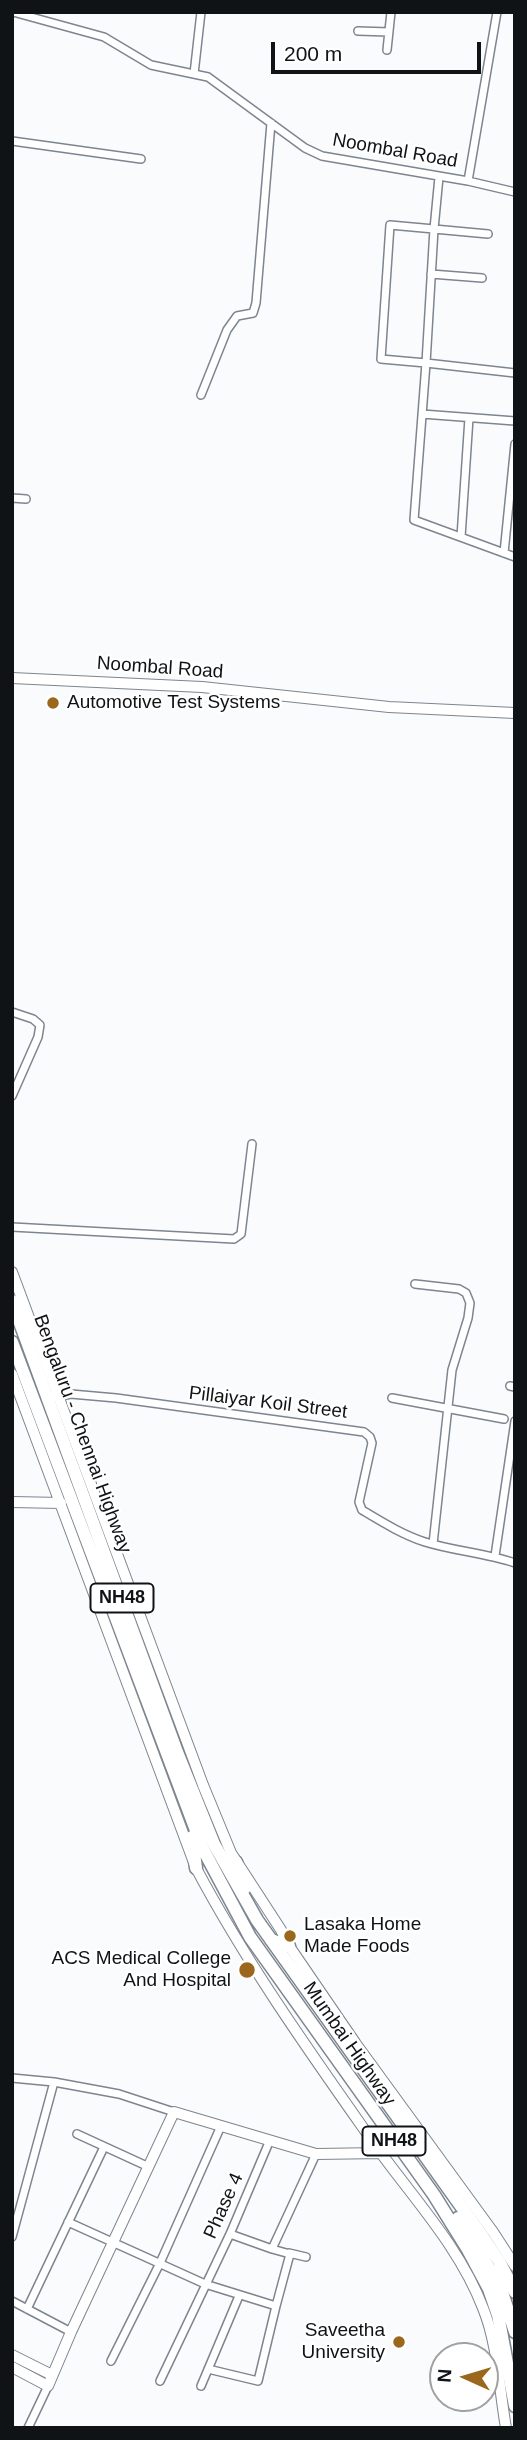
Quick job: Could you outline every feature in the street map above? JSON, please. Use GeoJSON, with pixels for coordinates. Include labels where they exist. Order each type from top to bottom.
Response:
{"type":"FeatureCollection","features":[{"type":"Feature","properties":{"kind":"highway","name":"Bengaluru - Chennai Highway"},"geometry":{"type":"LineString","coordinates":[[12,1301],[54,1397],[203,1818],[223,1862],[233,1894]]}},
{"type":"Feature","properties":{"kind":"highway","name":"Bengaluru - Chennai Highway"},"geometry":{"type":"LineString","coordinates":[[12,1342],[203,1849],[233,1894]]}},
{"type":"Feature","properties":{"kind":"highway"},"geometry":{"type":"LineString","coordinates":[[169,1763],[195,1846],[196,1868]]}},
{"type":"Feature","properties":{"kind":"highway"},"geometry":{"type":"LineString","coordinates":[[236,1861],[257,1920]]}},
{"type":"Feature","properties":{"kind":"highway","name":"NH48"},"geometry":{"type":"LineString","coordinates":[[233,1894],[257,1920],[483,2237],[515,2292]]}},
{"type":"Feature","properties":{"kind":"highway","name":"Mumbai Highway"},"geometry":{"type":"LineString","coordinates":[[233,1894],[250,1937],[454,2226],[489,2289],[505,2342],[515,2406]]}},
{"type":"Feature","properties":{"kind":"highway"},"geometry":{"type":"LineString","coordinates":[[271,1940],[289,1946]]}},
{"type":"Feature","properties":{"kind":"highway"},"geometry":{"type":"LineString","coordinates":[[410,2162],[454,2213],[488,2264],[506,2301],[515,2332]]}},
{"type":"Feature","properties":{"kind":"street","name":"Noombal Road"},"geometry":{"type":"LineString","coordinates":[[13,12],[104,37],[142,62],[215,80],[305,148],[322,156],[468,181],[515,192]]}},
{"type":"Feature","properties":{"kind":"street"},"geometry":{"type":"LineString","coordinates":[[194,74],[201,12]]}},
{"type":"Feature","properties":{"kind":"street"},"geometry":{"type":"LineString","coordinates":[[387,50],[391,12]]}},
{"type":"Feature","properties":{"kind":"street"},"geometry":{"type":"LineString","coordinates":[[468,181],[497,12]]}},
{"type":"Feature","properties":{"kind":"street"},"geometry":{"type":"LineString","coordinates":[[358,31],[389,33]]}},
{"type":"Feature","properties":{"kind":"street"},"geometry":{"type":"LineString","coordinates":[[201,394],[227,330],[237,316],[253,313],[256,303],[271,123]]}},
{"type":"Feature","properties":{"kind":"street"},"geometry":{"type":"LineString","coordinates":[[12,141],[141,159]]}},
{"type":"Feature","properties":{"kind":"street"},"geometry":{"type":"LineString","coordinates":[[439,177],[414,520],[515,557]]}},
{"type":"Feature","properties":{"kind":"street"},"geometry":{"type":"LineString","coordinates":[[488,234],[390,225],[381,359],[515,373]]}},
{"type":"Feature","properties":{"kind":"street"},"geometry":{"type":"LineString","coordinates":[[432,274],[482,278]]}},
{"type":"Feature","properties":{"kind":"street"},"geometry":{"type":"LineString","coordinates":[[422,414],[515,421]]}},
{"type":"Feature","properties":{"kind":"street"},"geometry":{"type":"LineString","coordinates":[[461,537],[469,418]]}},
{"type":"Feature","properties":{"kind":"street"},"geometry":{"type":"LineString","coordinates":[[504,553],[515,444]]}},
{"type":"Feature","properties":{"kind":"street"},"geometry":{"type":"LineString","coordinates":[[12,498],[26,499]]}},
{"type":"Feature","properties":{"kind":"street","name":"Noombal Road"},"geometry":{"type":"LineString","coordinates":[[12,678],[202,687],[389,707],[515,713]]}},
{"type":"Feature","properties":{"kind":"street"},"geometry":{"type":"LineString","coordinates":[[12,1012],[33,1019],[40,1025],[38,1037],[12,1096]]}},
{"type":"Feature","properties":{"kind":"street"},"geometry":{"type":"LineString","coordinates":[[12,1227],[234,1239],[241,1234],[252,1144]]}},
{"type":"Feature","properties":{"kind":"street"},"geometry":{"type":"LineString","coordinates":[[12,1272],[54,1397],[203,1785],[236,1861],[289,1946],[515,2266]]}},
{"type":"Feature","properties":{"kind":"street"},"geometry":{"type":"LineString","coordinates":[[415,1284],[459,1289],[466,1293],[470,1303],[452,1370],[446,1408],[433,1544]]}},
{"type":"Feature","properties":{"kind":"street"},"geometry":{"type":"LineString","coordinates":[[12,1374],[196,1868],[233,1934],[329,2080],[447,2242],[475,2289],[490,2331],[506,2428]]}},
{"type":"Feature","properties":{"kind":"street","name":"Pillaiyar Koil Street"},"geometry":{"type":"LineString","coordinates":[[54,1397],[71,1394],[116,1398],[364,1433],[370,1437],[372,1443],[359,1502],[360,1509],[407,1536],[515,1563]]}},
{"type":"Feature","properties":{"kind":"street"},"geometry":{"type":"LineString","coordinates":[[392,1398],[504,1419]]}},
{"type":"Feature","properties":{"kind":"street"},"geometry":{"type":"LineString","coordinates":[[495,1556],[515,1421]]}},
{"type":"Feature","properties":{"kind":"street"},"geometry":{"type":"LineString","coordinates":[[12,1502],[61,1503]]}},
{"type":"Feature","properties":{"kind":"street"},"geometry":{"type":"LineString","coordinates":[[12,2078],[54,2082],[120,2094],[316,2154],[382,2153]]}},
{"type":"Feature","properties":{"kind":"street"},"geometry":{"type":"LineString","coordinates":[[12,2237],[54,2082]]}},
{"type":"Feature","properties":{"kind":"street"},"geometry":{"type":"LineString","coordinates":[[28,2428],[174,2112]]}},
{"type":"Feature","properties":{"kind":"street"},"geometry":{"type":"LineString","coordinates":[[111,2361],[160,2263],[221,2126]]}},
{"type":"Feature","properties":{"kind":"street"},"geometry":{"type":"LineString","coordinates":[[77,2134],[149,2167]]}},
{"type":"Feature","properties":{"kind":"street","name":"Phase 4"},"geometry":{"type":"LineString","coordinates":[[160,2381],[230,2234],[270,2140]]}},
{"type":"Feature","properties":{"kind":"street"},"geometry":{"type":"LineString","coordinates":[[27,2309],[104,2147]]}},
{"type":"Feature","properties":{"kind":"street"},"geometry":{"type":"LineString","coordinates":[[272,2249],[316,2154]]}},
{"type":"Feature","properties":{"kind":"street"},"geometry":{"type":"LineString","coordinates":[[68,2222],[205,2284],[276,2306]]}},
{"type":"Feature","properties":{"kind":"street"},"geometry":{"type":"LineString","coordinates":[[230,2234],[272,2249],[306,2257]]}},
{"type":"Feature","properties":{"kind":"street"},"geometry":{"type":"LineString","coordinates":[[208,2370],[258,2381],[289,2253]]}},
{"type":"Feature","properties":{"kind":"street"},"geometry":{"type":"LineString","coordinates":[[201,2386],[239,2296]]}},
{"type":"Feature","properties":{"kind":"street"},"geometry":{"type":"LineString","coordinates":[[12,2301],[71,2332]]}},
{"type":"Feature","properties":{"kind":"street"},"geometry":{"type":"LineString","coordinates":[[12,2356],[52,2375]]}},
{"type":"Feature","properties":{"kind":"street"},"geometry":{"type":"LineString","coordinates":[[12,2367],[48,2386]]}},
{"type":"Feature","properties":{"kind":"place","name":"Automotive Test Systems"},"geometry":{"type":"Point","coordinates":[53,703]}},
{"type":"Feature","properties":{"kind":"place","name":"Lasaka Home Made Foods"},"geometry":{"type":"Point","coordinates":[290,1936]}},
{"type":"Feature","properties":{"kind":"place","name":"ACS Medical College And Hospital"},"geometry":{"type":"Point","coordinates":[247,1970]}},
{"type":"Feature","properties":{"kind":"place","name":"Saveetha University"},"geometry":{"type":"Point","coordinates":[399,2342]}}]}
